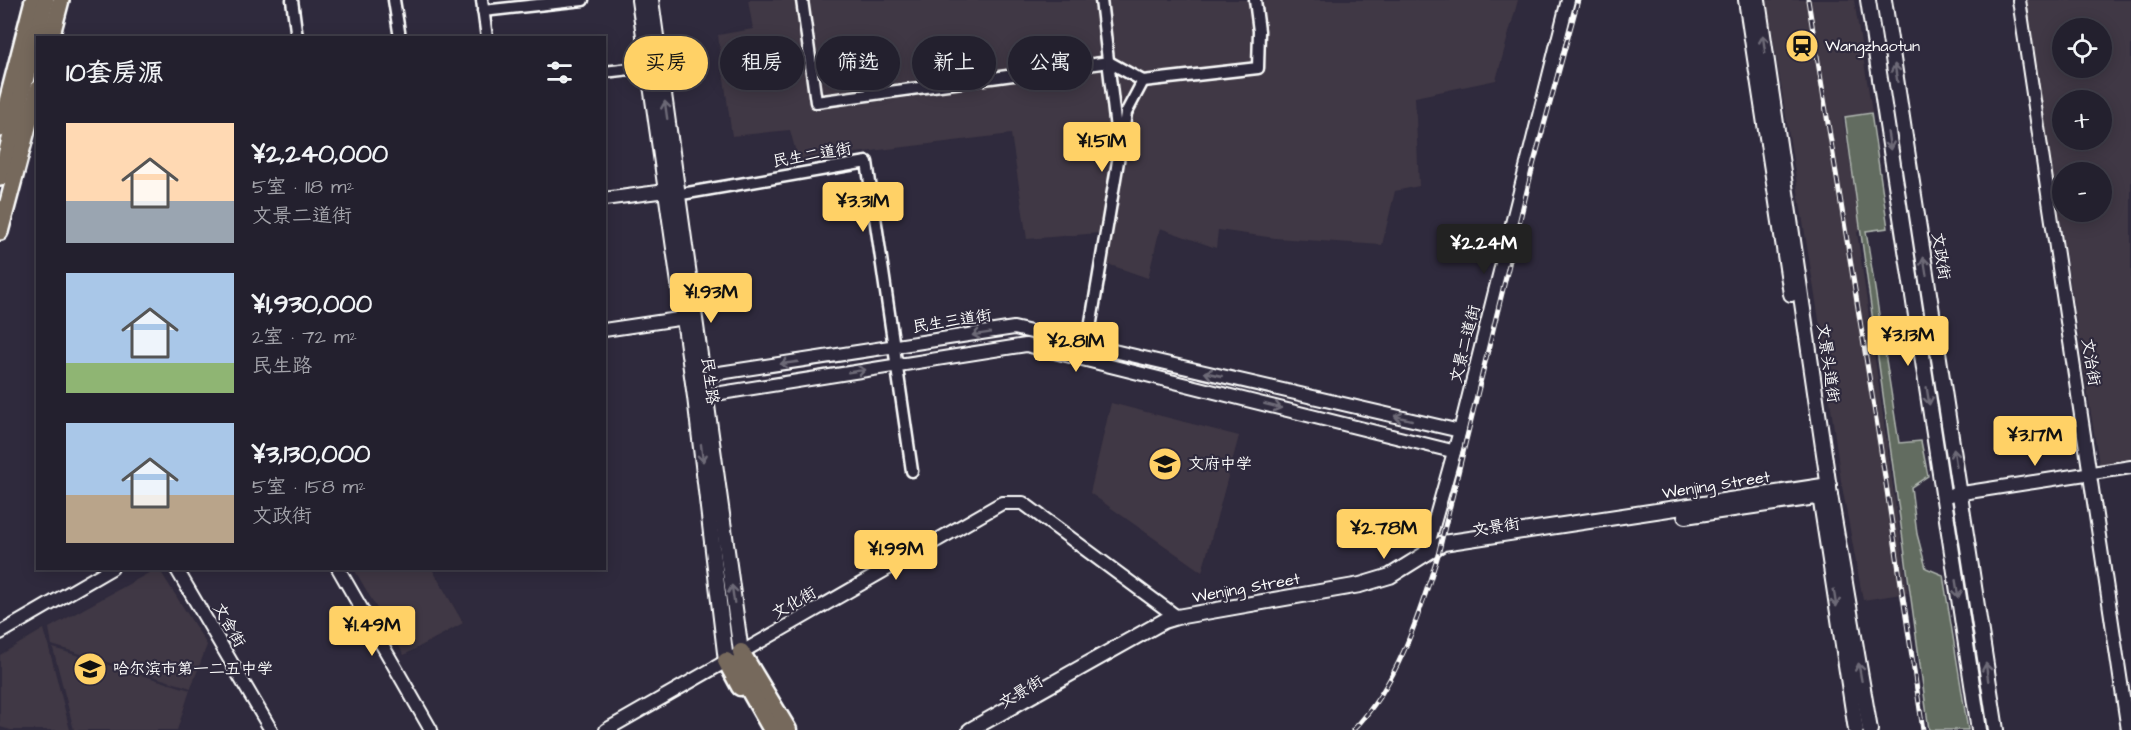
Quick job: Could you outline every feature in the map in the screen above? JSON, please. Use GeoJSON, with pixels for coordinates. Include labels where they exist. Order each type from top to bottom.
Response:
{"type":"FeatureCollection","features":[{"type":"Feature","properties":{"kind":"highway"},"geometry":{"type":"LineString","coordinates":[[741,652],[743,674],[772,730]]}},
{"type":"Feature","properties":{"kind":"highway"},"geometry":{"type":"LineString","coordinates":[[741,652],[788,730]]}},
{"type":"Feature","properties":{"kind":"highway"},"geometry":{"type":"LineString","coordinates":[[726,661],[764,730]]}},
{"type":"Feature","properties":{"kind":"main road"},"geometry":{"type":"LineString","coordinates":[[0,91],[23,0]]}},
{"type":"Feature","properties":{"kind":"main road"},"geometry":{"type":"LineString","coordinates":[[0,129],[33,0]]}},
{"type":"Feature","properties":{"kind":"main road"},"geometry":{"type":"LineString","coordinates":[[39,36],[46,0]]}},
{"type":"Feature","properties":{"kind":"main road"},"geometry":{"type":"LineString","coordinates":[[52,36],[61,0]]}},
{"type":"Feature","properties":{"kind":"main road","name":"民生路"},"geometry":{"type":"LineString","coordinates":[[639,0],[644,36]]}},
{"type":"Feature","properties":{"kind":"main road","name":"民生路"},"geometry":{"type":"LineString","coordinates":[[651,0],[685,318],[698,376]]}},
{"type":"Feature","properties":{"kind":"main road","name":"文景头道街"},"geometry":{"type":"LineString","coordinates":[[1746,0],[1824,491],[1870,730]]}},
{"type":"Feature","properties":{"kind":"main road","name":"文景头道街"},"geometry":{"type":"LineString","coordinates":[[1758,0],[1856,730]]}},
{"type":"Feature","properties":{"kind":"main road","name":"文政街"},"geometry":{"type":"LineString","coordinates":[[1868,0],[1979,730]]}},
{"type":"Feature","properties":{"kind":"main road","name":"文政街"},"geometry":{"type":"LineString","coordinates":[[1884,0],[1961,493],[1995,730]]}},
{"type":"Feature","properties":{"kind":"main road"},"geometry":{"type":"LineString","coordinates":[[0,178],[32,77],[36,55]]}},
{"type":"Feature","properties":{"kind":"main road","name":"民生路"},"geometry":{"type":"LineString","coordinates":[[652,90],[698,376],[726,661]]}},
{"type":"Feature","properties":{"kind":"main road"},"geometry":{"type":"LineString","coordinates":[[0,232],[36,97]]}},
{"type":"Feature","properties":{"kind":"main road","name":"民生路"},"geometry":{"type":"LineString","coordinates":[[700,396],[741,652]]}},
{"type":"Feature","properties":{"kind":"main road","name":"Wenjing Street"},"geometry":{"type":"LineString","coordinates":[[970,730],[1176,616],[1360,585],[1390,576],[1443,543],[1824,491]]}},
{"type":"Feature","properties":{"kind":"main road","name":"文景街"},"geometry":{"type":"LineString","coordinates":[[989,730],[1171,626],[1362,593],[1390,584],[1444,552],[1824,491]]}},
{"type":"Feature","properties":{"kind":"street"},"geometry":{"type":"LineString","coordinates":[[292,0],[297,36]]}},
{"type":"Feature","properties":{"kind":"street"},"geometry":{"type":"LineString","coordinates":[[394,0],[400,36]]}},
{"type":"Feature","properties":{"kind":"street"},"geometry":{"type":"LineString","coordinates":[[487,36],[482,6],[583,0]]}},
{"type":"Feature","properties":{"kind":"street"},"geometry":{"type":"LineString","coordinates":[[802,0],[816,102],[1109,62],[1143,81],[1258,68],[1259,31],[1255,0]]}},
{"type":"Feature","properties":{"kind":"street"},"geometry":{"type":"LineString","coordinates":[[1101,0],[1119,155]]}},
{"type":"Feature","properties":{"kind":"street","name":"文景二道街"},"geometry":{"type":"LineString","coordinates":[[1425,555],[1452,451],[1460,431],[1568,0]]}},
{"type":"Feature","properties":{"kind":"street","name":"文治街"},"geometry":{"type":"LineString","coordinates":[[2019,0],[2128,730]]}},
{"type":"Feature","properties":{"kind":"street"},"geometry":{"type":"LineString","coordinates":[[606,72],[624,70]]}},
{"type":"Feature","properties":{"kind":"street"},"geometry":{"type":"LineString","coordinates":[[1087,345],[1126,113],[1143,81]]}},
{"type":"Feature","properties":{"kind":"street","name":"民生二道街"},"geometry":{"type":"LineString","coordinates":[[606,199],[670,194],[867,162],[912,471]]}},
{"type":"Feature","properties":{"kind":"street"},"geometry":{"type":"LineString","coordinates":[[606,330],[685,318]]}},
{"type":"Feature","properties":{"kind":"street","name":"民生三道街"},"geometry":{"type":"LineString","coordinates":[[698,376],[1014,328],[1460,431]]}},
{"type":"Feature","properties":{"kind":"street"},"geometry":{"type":"LineString","coordinates":[[700,396],[1026,345],[1452,451]]}},
{"type":"Feature","properties":{"kind":"street"},"geometry":{"type":"LineString","coordinates":[[1943,496],[2131,467]]}},
{"type":"Feature","properties":{"kind":"street","name":"文化街"},"geometry":{"type":"LineString","coordinates":[[606,730],[1002,503],[1023,503],[1176,616]]}},
{"type":"Feature","properties":{"kind":"street"},"geometry":{"type":"LineString","coordinates":[[0,633],[109,570]]}},
{"type":"Feature","properties":{"kind":"street","name":"文舍街"},"geometry":{"type":"LineString","coordinates":[[177,570],[272,730]]}},
{"type":"Feature","properties":{"kind":"street"},"geometry":{"type":"LineString","coordinates":[[339,570],[431,730]]}},
{"type":"Feature","properties":{"kind":"shaded area"},"geometry":{"type":"Polygon","coordinates":[[[748,0],[1518,0],[1496,80],[1415,97],[1419,186],[1395,191],[1382,245],[1275,238],[1218,230],[1216,248],[1160,228],[1148,278],[1099,261],[1099,233],[1027,239],[1011,134],[798,160],[790,130],[732,136],[726,90],[804,90],[804,36],[720,36],[720,49],[718,35],[753,29],[748,0]]]}},
{"type":"Feature","properties":{"kind":"shaded area"},"geometry":{"type":"Polygon","coordinates":[[[1767,0],[1854,0],[1872,112],[1843,117],[1861,231],[1857,232],[1908,593],[1863,600],[1841,481],[1820,326],[1767,0]]]}},
{"type":"Feature","properties":{"kind":"shaded area"},"geometry":{"type":"Polygon","coordinates":[[[2025,0],[2131,0],[2131,459],[2099,464],[2060,222],[2112,222],[2112,162],[2052,162],[2052,169],[2025,0]]]}},
{"type":"Feature","properties":{"kind":"shaded area","name":"文府中学"},"geometry":{"type":"Polygon","coordinates":[[[1111,403],[1239,436],[1202,572],[1090,493],[1111,403]]]}},
{"type":"Feature","properties":{"kind":"shaded area"},"geometry":{"type":"Polygon","coordinates":[[[154,570],[160,570],[207,645],[191,688],[52,645],[49,628],[154,570]]]}},
{"type":"Feature","properties":{"kind":"shaded area"},"geometry":{"type":"Polygon","coordinates":[[[355,570],[433,570],[463,623],[404,655],[355,570]]]}},
{"type":"Feature","properties":{"kind":"shaded area"},"geometry":{"type":"Polygon","coordinates":[[[44,629],[70,730],[11,730],[0,727],[0,655],[44,629]]]}},
{"type":"Feature","properties":{"kind":"shaded area","name":"哈尔滨市第一二五中学"},"geometry":{"type":"Polygon","coordinates":[[[53,648],[190,690],[177,730],[74,730],[53,648]]]}},
{"type":"Feature","properties":{"kind":"green space"},"geometry":{"type":"Polygon","coordinates":[[[1871,113],[1888,228],[1866,231],[1899,443],[1921,441],[1928,476],[1911,487],[1917,534],[1926,568],[1943,575],[1968,730],[1929,730],[1845,117],[1871,113]]]}},
{"type":"Feature","properties":{"kind":"railway"},"geometry":{"type":"LineString","coordinates":[[1353,730],[1369,712],[1395,670],[1415,625],[1438,555],[1534,162],[1578,0]]}},
{"type":"Feature","properties":{"kind":"railway"},"geometry":{"type":"LineString","coordinates":[[1808,0],[1880,444],[1923,730]]}},
{"type":"Feature","properties":{"kind":"place","name":"Wangzhaotun"},"geometry":{"type":"Point","coordinates":[1802,46]}},
{"type":"Feature","properties":{"kind":"place","name":"文府中学"},"geometry":{"type":"Point","coordinates":[1165,464]}},
{"type":"Feature","properties":{"kind":"place","name":"哈尔滨市第一二五中学"},"geometry":{"type":"Point","coordinates":[90,669]}}]}
